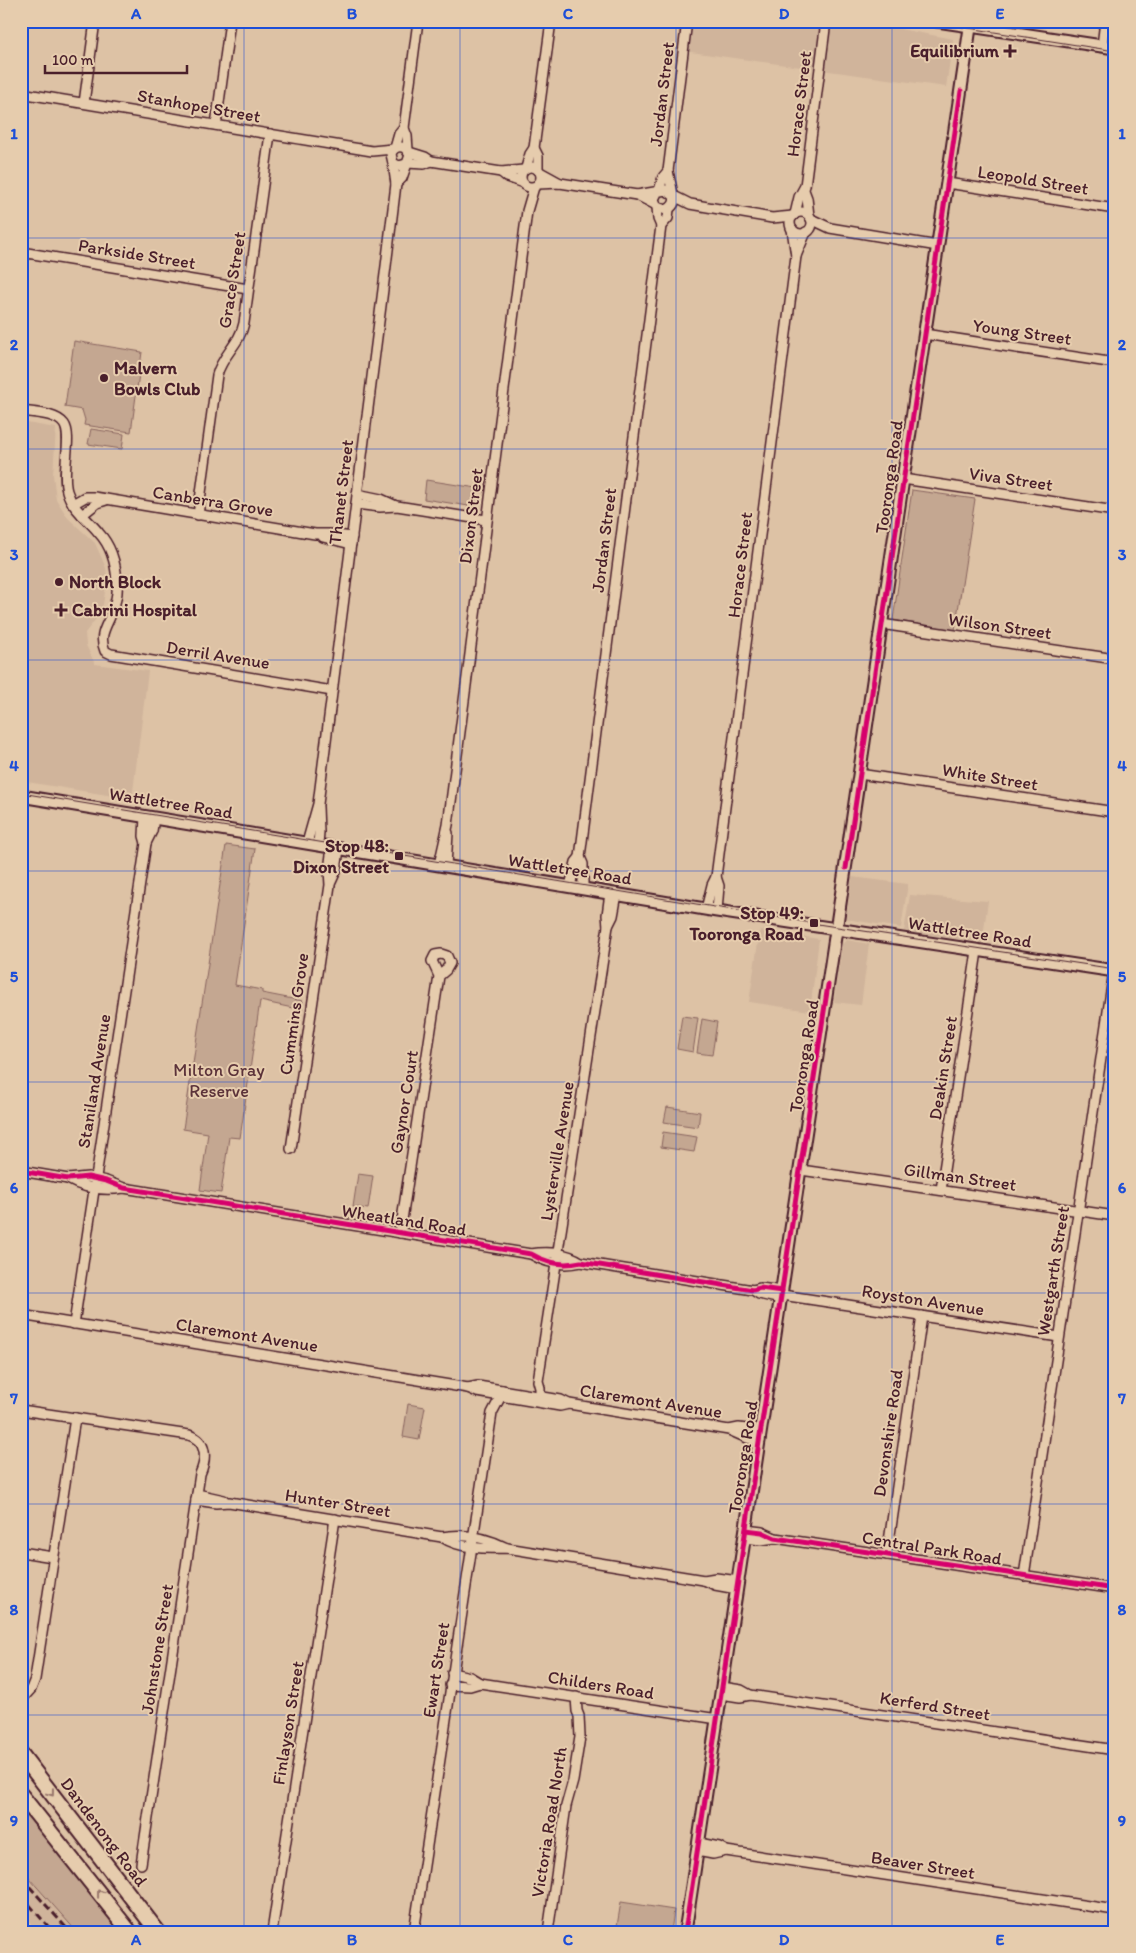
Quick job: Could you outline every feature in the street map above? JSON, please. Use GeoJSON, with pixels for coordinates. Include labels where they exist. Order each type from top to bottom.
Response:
{"type":"FeatureCollection","features":[{"type":"Feature","properties":{"kind":"highway","name":"Dandenong Road"},"geometry":{"type":"LineString","coordinates":[[21,1754],[158,1932]]}},
{"type":"Feature","properties":{"kind":"highway"},"geometry":{"type":"LineString","coordinates":[[21,1795],[130,1932]]}},
{"type":"Feature","properties":{"kind":"main road"},"geometry":{"type":"LineString","coordinates":[[937,21],[970,24],[1115,48]]}},
{"type":"Feature","properties":{"kind":"main road","name":"Tooronga Road"},"geometry":{"type":"LineString","coordinates":[[685,1932],[860,774],[970,24]]}},
{"type":"Feature","properties":{"kind":"main road","name":"Wattletree Road"},"geometry":{"type":"LineString","coordinates":[[21,796],[712,910],[1114,971]]}},
{"type":"Feature","properties":{"kind":"street"},"geometry":{"type":"LineString","coordinates":[[84,103],[95,21]]}},
{"type":"Feature","properties":{"kind":"street"},"geometry":{"type":"LineString","coordinates":[[216,125],[230,21]]}},
{"type":"Feature","properties":{"kind":"street"},"geometry":{"type":"LineString","coordinates":[[407,164],[410,158],[404,128],[418,21]]}},
{"type":"Feature","properties":{"kind":"street"},"geometry":{"type":"LineString","coordinates":[[523,184],[520,176],[534,148],[550,21]]}},
{"type":"Feature","properties":{"kind":"street","name":"Jordan Street"},"geometry":{"type":"LineString","coordinates":[[673,195],[668,171],[687,21]]}},
{"type":"Feature","properties":{"kind":"street","name":"Horace Street"},"geometry":{"type":"LineString","coordinates":[[794,215],[799,198],[804,190],[826,21]]}},
{"type":"Feature","properties":{"kind":"street"},"geometry":{"type":"LineString","coordinates":[[1102,46],[1105,21]]}},
{"type":"Feature","properties":{"kind":"street","name":"Stanhope Street"},"geometry":{"type":"LineString","coordinates":[[22,96],[84,103],[372,151],[394,149]]}},
{"type":"Feature","properties":{"kind":"street"},"geometry":{"type":"LineString","coordinates":[[404,128],[399,134],[394,149],[390,154],[392,161],[399,166],[424,164],[431,161]]}},
{"type":"Feature","properties":{"kind":"street","name":"Grace Street"},"geometry":{"type":"LineString","coordinates":[[198,515],[217,375],[223,359],[235,346],[242,331],[270,134]]}},
{"type":"Feature","properties":{"kind":"street"},"geometry":{"type":"LineString","coordinates":[[394,149],[402,146],[408,151],[431,161],[501,172],[532,167],[560,182],[637,195],[663,210],[690,204]]}},
{"type":"Feature","properties":{"kind":"street"},"geometry":{"type":"LineString","coordinates":[[534,148],[538,156],[541,179],[536,186]]}},
{"type":"Feature","properties":{"kind":"street","name":"Stanhope Street"},"geometry":{"type":"LineString","coordinates":[[372,151],[392,161]]}},
{"type":"Feature","properties":{"kind":"street","name":"Thanet Street"},"geometry":{"type":"LineString","coordinates":[[312,844],[319,832],[318,804],[396,184],[392,161]]}},
{"type":"Feature","properties":{"kind":"street","name":"Thanet Street"},"geometry":{"type":"LineString","coordinates":[[396,184],[402,178],[407,164]]}},
{"type":"Feature","properties":{"kind":"street","name":"Jordan Street"},"geometry":{"type":"LineString","coordinates":[[658,192],[663,177],[668,171]]}},
{"type":"Feature","properties":{"kind":"street"},"geometry":{"type":"LineString","coordinates":[[501,172],[507,177],[523,184],[536,186],[560,182]]}},
{"type":"Feature","properties":{"kind":"street","name":"Dixon Street"},"geometry":{"type":"LineString","coordinates":[[443,865],[449,844],[448,825],[526,211],[523,184]]}},
{"type":"Feature","properties":{"kind":"street","name":"Leopold Street"},"geometry":{"type":"LineString","coordinates":[[947,184],[1115,209]]}},
{"type":"Feature","properties":{"kind":"street","name":"Dixon Street"},"geometry":{"type":"LineString","coordinates":[[526,211],[536,186]]}},
{"type":"Feature","properties":{"kind":"street"},"geometry":{"type":"LineString","coordinates":[[637,195],[666,190],[690,204],[772,218],[803,212],[810,218],[824,223],[830,228]]}},
{"type":"Feature","properties":{"kind":"street","name":"Horace Street"},"geometry":{"type":"LineString","coordinates":[[804,190],[808,198],[810,218]]}},
{"type":"Feature","properties":{"kind":"street"},"geometry":{"type":"LineString","coordinates":[[657,206],[654,199],[658,192]]}},
{"type":"Feature","properties":{"kind":"street"},"geometry":{"type":"LineString","coordinates":[[670,208],[674,201],[673,195]]}},
{"type":"Feature","properties":{"kind":"street","name":"Jordan Street"},"geometry":{"type":"LineString","coordinates":[[583,888],[583,864],[580,857],[661,226],[658,219],[657,206]]}},
{"type":"Feature","properties":{"kind":"street","name":"Jordan Street"},"geometry":{"type":"LineString","coordinates":[[661,226],[668,218],[670,208]]}},
{"type":"Feature","properties":{"kind":"street"},"geometry":{"type":"LineString","coordinates":[[792,228],[790,221],[794,215]]}},
{"type":"Feature","properties":{"kind":"street"},"geometry":{"type":"LineString","coordinates":[[772,218],[798,233],[830,228],[938,246]]}},
{"type":"Feature","properties":{"kind":"street"},"geometry":{"type":"LineString","coordinates":[[808,231],[812,225],[810,218]]}},
{"type":"Feature","properties":{"kind":"street","name":"Horace Street"},"geometry":{"type":"LineString","coordinates":[[712,910],[719,886],[716,877],[796,256],[792,228]]}},
{"type":"Feature","properties":{"kind":"street","name":"Horace Street"},"geometry":{"type":"LineString","coordinates":[[796,256],[808,231]]}},
{"type":"Feature","properties":{"kind":"street","name":"Parkside Street"},"geometry":{"type":"LineString","coordinates":[[21,252],[248,289]]}},
{"type":"Feature","properties":{"kind":"street","name":"Young Street"},"geometry":{"type":"LineString","coordinates":[[924,334],[1115,363]]}},
{"type":"Feature","properties":{"kind":"street"},"geometry":{"type":"LineString","coordinates":[[21,411],[57,418],[64,424],[68,438],[64,477],[73,504],[82,516],[97,502],[106,500]]}},
{"type":"Feature","properties":{"kind":"street","name":"Viva Street"},"geometry":{"type":"LineString","coordinates":[[903,479],[1115,510]]}},
{"type":"Feature","properties":{"kind":"street"},"geometry":{"type":"LineString","coordinates":[[357,494],[381,499],[396,506]]}},
{"type":"Feature","properties":{"kind":"street","name":"Canberra Grove"},"geometry":{"type":"LineString","coordinates":[[73,504],[80,499],[90,496],[316,534],[328,540],[351,540]]}},
{"type":"Feature","properties":{"kind":"street"},"geometry":{"type":"LineString","coordinates":[[356,504],[380,507],[396,506],[486,520]]}},
{"type":"Feature","properties":{"kind":"street","name":"Derril Avenue"},"geometry":{"type":"LineString","coordinates":[[82,516],[107,542],[115,564],[116,596],[113,611],[102,634],[105,651],[111,654],[332,690]]}},
{"type":"Feature","properties":{"kind":"street","name":"Wilson Street"},"geometry":{"type":"LineString","coordinates":[[882,624],[1115,659]]}},
{"type":"Feature","properties":{"kind":"street","name":"White Street"},"geometry":{"type":"LineString","coordinates":[[860,774],[1115,812]]}},
{"type":"Feature","properties":{"kind":"street","name":"Staniland Avenue"},"geometry":{"type":"LineString","coordinates":[[74,1324],[146,843],[152,831],[149,817]]}},
{"type":"Feature","properties":{"kind":"street","name":"Cummins Grove"},"geometry":{"type":"LineString","coordinates":[[291,1149],[330,885],[336,871],[336,848]]}},
{"type":"Feature","properties":{"kind":"street","name":"Jordan Street"},"geometry":{"type":"LineString","coordinates":[[570,886],[576,862],[580,857]]}},
{"type":"Feature","properties":{"kind":"street","name":"Lysterville Avenue"},"geometry":{"type":"LineString","coordinates":[[540,1399],[538,1381],[608,926],[613,916],[613,893]]}},
{"type":"Feature","properties":{"kind":"street","name":"Deakin Street"},"geometry":{"type":"LineString","coordinates":[[941,1190],[977,950]]}},
{"type":"Feature","properties":{"kind":"street","name":"Westgarth Street"},"geometry":{"type":"LineString","coordinates":[[1024,1576],[1114,971]]}},
{"type":"Feature","properties":{"kind":"street","name":"Gaynor Court"},"geometry":{"type":"LineString","coordinates":[[400,1233],[439,976]]}},
{"type":"Feature","properties":{"kind":"street","name":"Gillman Street"},"geometry":{"type":"LineString","coordinates":[[800,1170],[1115,1216]]}},
{"type":"Feature","properties":{"kind":"street","name":"Wheatland Road"},"geometry":{"type":"LineString","coordinates":[[21,1171],[68,1179],[77,1177],[95,1183],[124,1188],[531,1254],[546,1261],[557,1258],[573,1264],[581,1262],[753,1290],[759,1294],[782,1295]]}},
{"type":"Feature","properties":{"kind":"street","name":"Royston Avenue"},"geometry":{"type":"LineString","coordinates":[[782,1295],[1059,1337]]}},
{"type":"Feature","properties":{"kind":"street","name":"Claremont Avenue"},"geometry":{"type":"LineString","coordinates":[[21,1315],[468,1388],[477,1392],[490,1391],[540,1399],[561,1400],[569,1404],[729,1430],[747,1438],[760,1436]]}},
{"type":"Feature","properties":{"kind":"street","name":"Devonshire Road"},"geometry":{"type":"LineString","coordinates":[[887,1555],[922,1316]]}},
{"type":"Feature","properties":{"kind":"street","name":"Lysterville Avenue"},"geometry":{"type":"LineString","coordinates":[[529,1397],[538,1381]]}},
{"type":"Feature","properties":{"kind":"street","name":"Ewart Street"},"geometry":{"type":"LineString","coordinates":[[414,1932],[492,1413],[490,1391]]}},
{"type":"Feature","properties":{"kind":"street","name":"Ewart Street"},"geometry":{"type":"LineString","coordinates":[[492,1413],[501,1393]]}},
{"type":"Feature","properties":{"kind":"street"},"geometry":{"type":"LineString","coordinates":[[21,1410],[75,1418],[35,1679],[31,1689],[22,1699]]}},
{"type":"Feature","properties":{"kind":"street","name":"Johnstone Street"},"geometry":{"type":"LineString","coordinates":[[75,1418],[189,1435],[200,1442],[205,1458],[197,1497],[141,1864]]}},
{"type":"Feature","properties":{"kind":"street","name":"Hunter Street"},"geometry":{"type":"LineString","coordinates":[[197,1497],[216,1503],[229,1502],[442,1537],[449,1541],[473,1542],[704,1580],[715,1584],[738,1585]]}},
{"type":"Feature","properties":{"kind":"street","name":"Finlayson Street"},"geometry":{"type":"LineString","coordinates":[[272,1932],[335,1520]]}},
{"type":"Feature","properties":{"kind":"street","name":"Central Park Road"},"geometry":{"type":"LineString","coordinates":[[746,1534],[761,1540],[775,1538],[1115,1589]]}},
{"type":"Feature","properties":{"kind":"street"},"geometry":{"type":"LineString","coordinates":[[21,1552],[54,1557]]}},
{"type":"Feature","properties":{"kind":"street","name":"Childers Road"},"geometry":{"type":"LineString","coordinates":[[452,1673],[470,1677],[480,1683],[718,1719]]}},
{"type":"Feature","properties":{"kind":"street","name":"Childers Road"},"geometry":{"type":"LineString","coordinates":[[450,1685],[470,1686],[480,1683]]}},
{"type":"Feature","properties":{"kind":"street","name":"Kerferd Street"},"geometry":{"type":"LineString","coordinates":[[722,1690],[740,1697],[750,1694],[1115,1750]]}},
{"type":"Feature","properties":{"kind":"street","name":"Victoria Road North"},"geometry":{"type":"LineString","coordinates":[[548,1932],[566,1806],[573,1781],[578,1746],[579,1716],[576,1697]]}},
{"type":"Feature","properties":{"kind":"street","name":"Victoria Road North"},"geometry":{"type":"LineString","coordinates":[[579,1716],[588,1699]]}},
{"type":"Feature","properties":{"kind":"street","name":"Beaver Street"},"geometry":{"type":"LineString","coordinates":[[698,1847],[713,1854],[726,1852],[1115,1910]]}},
{"type":"Feature","properties":{"kind":"shaded area"},"geometry":{"type":"Polygon","coordinates":[[[680,21],[857,21],[953,39],[946,87],[676,50],[680,21]]]}},
{"type":"Feature","properties":{"kind":"shaded area","name":"Cabrini Hospital"},"geometry":{"type":"Polygon","coordinates":[[[21,422],[56,428],[53,475],[56,499],[68,518],[95,543],[106,568],[107,579],[103,605],[99,615],[85,633],[86,645],[95,664],[148,671],[132,799],[21,781],[21,422]]]}},
{"type":"Feature","properties":{"kind":"shaded area"},"geometry":{"type":"Polygon","coordinates":[[[852,877],[908,884],[901,928],[846,919],[852,877]]]}},
{"type":"Feature","properties":{"kind":"shaded area"},"geometry":{"type":"Polygon","coordinates":[[[910,895],[988,901],[982,943],[904,931],[910,895]]]}},
{"type":"Feature","properties":{"kind":"shaded area"},"geometry":{"type":"Polygon","coordinates":[[[760,930],[819,939],[810,1011],[749,1002],[760,930]]]}},
{"type":"Feature","properties":{"kind":"shaded area"},"geometry":{"type":"Polygon","coordinates":[[[847,940],[869,944],[861,1005],[834,1002],[842,944],[847,940]]]}},
{"type":"Feature","properties":{"kind":"shaded area"},"geometry":{"type":"Polygon","coordinates":[[[21,1869],[77,1932],[38,1932],[21,1912],[21,1869]]]}},
{"type":"Feature","properties":{"kind":"green space","name":"Malvern Bowls Club"},"geometry":{"type":"Polygon","coordinates":[[[74,341],[142,352],[131,432],[84,425],[85,420],[82,410],[65,407],[74,341]]]}},
{"type":"Feature","properties":{"kind":"green space"},"geometry":{"type":"Polygon","coordinates":[[[91,429],[124,434],[122,449],[88,444],[91,429]]]}},
{"type":"Feature","properties":{"kind":"green space"},"geometry":{"type":"Polygon","coordinates":[[[426,480],[477,488],[475,507],[424,499],[426,480]]]}},
{"type":"Feature","properties":{"kind":"green space"},"geometry":{"type":"Polygon","coordinates":[[[912,490],[975,499],[955,630],[893,620],[912,490]]]}},
{"type":"Feature","properties":{"kind":"green space","name":"Milton Gray Reserve"},"geometry":{"type":"Polygon","coordinates":[[[226,845],[255,849],[235,985],[262,990],[262,993],[303,1001],[302,1010],[260,1001],[240,1138],[229,1137],[221,1193],[200,1190],[208,1133],[183,1129],[226,845]]]}},
{"type":"Feature","properties":{"kind":"green space"},"geometry":{"type":"Polygon","coordinates":[[[682,1016],[698,1018],[693,1052],[677,1049],[682,1016]]]}},
{"type":"Feature","properties":{"kind":"green space"},"geometry":{"type":"Polygon","coordinates":[[[702,1019],[717,1022],[712,1055],[697,1053],[702,1019]]]}},
{"type":"Feature","properties":{"kind":"green space"},"geometry":{"type":"Polygon","coordinates":[[[667,1107],[700,1112],[698,1127],[664,1122],[667,1107]]]}},
{"type":"Feature","properties":{"kind":"green space"},"geometry":{"type":"Polygon","coordinates":[[[663,1132],[697,1137],[694,1152],[661,1147],[663,1132]]]}},
{"type":"Feature","properties":{"kind":"green space"},"geometry":{"type":"Polygon","coordinates":[[[358,1174],[373,1176],[368,1209],[353,1207],[358,1174]]]}},
{"type":"Feature","properties":{"kind":"green space"},"geometry":{"type":"Polygon","coordinates":[[[408,1404],[425,1407],[419,1440],[403,1437],[408,1404]]]}},
{"type":"Feature","properties":{"kind":"green space"},"geometry":{"type":"Polygon","coordinates":[[[21,1807],[121,1932],[77,1932],[21,1869],[21,1807]]]}},
{"type":"Feature","properties":{"kind":"green space"},"geometry":{"type":"Polygon","coordinates":[[[621,1902],[674,1910],[671,1932],[616,1932],[621,1902]]]}},
{"type":"Feature","properties":{"kind":"tram line"},"geometry":{"type":"LineString","coordinates":[[924,21],[1115,51]]}},
{"type":"Feature","properties":{"kind":"tram line"},"geometry":{"type":"LineString","coordinates":[[21,793],[824,925],[1115,969]]}},
{"type":"Feature","properties":{"kind":"railway"},"geometry":{"type":"LineString","coordinates":[[21,1877],[70,1932]]}},
{"type":"Feature","properties":{"kind":"railway"},"geometry":{"type":"LineString","coordinates":[[21,1895],[53,1932]]}},
{"type":"Feature","properties":{"kind":"cycle path"},"geometry":{"type":"LineString","coordinates":[[846,868],[961,91]]}},
{"type":"Feature","properties":{"kind":"cycle path"},"geometry":{"type":"LineString","coordinates":[[685,1932],[828,985]]}},
{"type":"Feature","properties":{"kind":"cycle path"},"geometry":{"type":"LineString","coordinates":[[21,1171],[68,1179],[88,1177],[124,1188],[531,1254],[555,1263],[581,1262],[753,1290],[760,1288],[782,1291]]}},
{"type":"Feature","properties":{"kind":"cycle path"},"geometry":{"type":"LineString","coordinates":[[746,1530],[762,1532],[775,1538],[1115,1589]]}},
{"type":"Feature","properties":{"kind":"place","name":"Equilibrium"},"geometry":{"type":"Point","coordinates":[1010,51]}},
{"type":"Feature","properties":{"kind":"place","name":"Malvern Bowls Club"},"geometry":{"type":"Point","coordinates":[104,378]}},
{"type":"Feature","properties":{"kind":"place","name":"North Block"},"geometry":{"type":"Point","coordinates":[59,582]}},
{"type":"Feature","properties":{"kind":"place","name":"Cabrini Hospital"},"geometry":{"type":"Point","coordinates":[61,610]}},
{"type":"Feature","properties":{"kind":"place","name":"Stop 48: Dixon Street"},"geometry":{"type":"Point","coordinates":[399,856]}},
{"type":"Feature","properties":{"kind":"place","name":"Stop 49: Tooronga Road"},"geometry":{"type":"Point","coordinates":[814,923]}}]}
